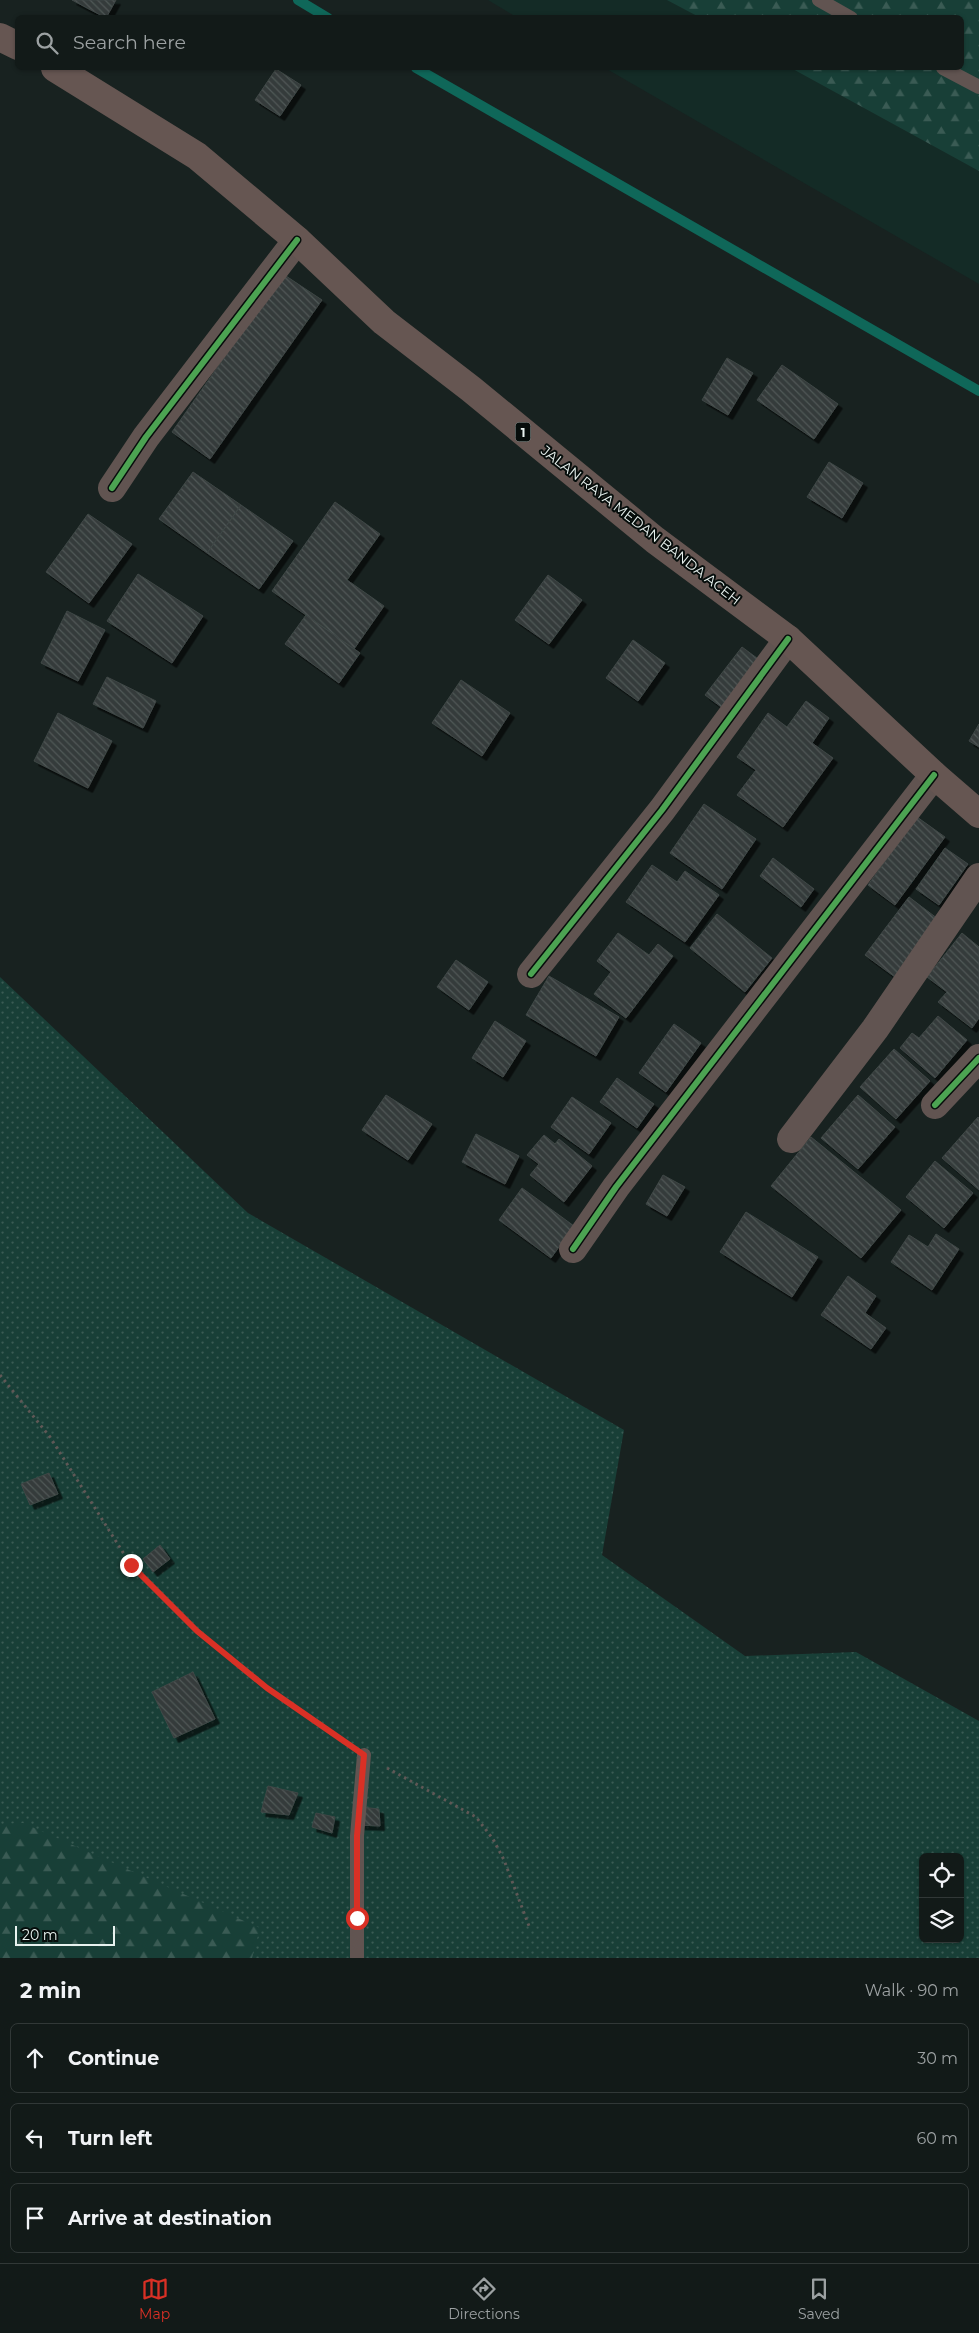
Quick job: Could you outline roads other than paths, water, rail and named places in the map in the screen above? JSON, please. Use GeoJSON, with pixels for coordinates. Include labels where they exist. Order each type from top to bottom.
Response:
{"type":"FeatureCollection","features":[{"type":"Feature","properties":{"kind":"highway"},"geometry":{"type":"LineString","coordinates":[[0,37],[15,44]]}},
{"type":"Feature","properties":{"kind":"highway","name":"JALAN RAYA MEDAN BANDA ACEH"},"geometry":{"type":"LineString","coordinates":[[58,70],[197,156],[297,240],[384,322],[470,389],[655,540],[788,640],[979,814]]}},
{"type":"Feature","properties":{"kind":"street"},"geometry":{"type":"LineString","coordinates":[[112,488],[146,437],[297,240]]}},
{"type":"Feature","properties":{"kind":"street"},"geometry":{"type":"LineString","coordinates":[[531,974],[662,810],[788,640]]}},
{"type":"Feature","properties":{"kind":"street"},"geometry":{"type":"LineString","coordinates":[[573,1249],[616,1187],[934,775]]}},
{"type":"Feature","properties":{"kind":"street"},"geometry":{"type":"LineString","coordinates":[[791,1139],[875,1029],[979,877]]}},
{"type":"Feature","properties":{"kind":"street"},"geometry":{"type":"LineString","coordinates":[[935,1104],[979,1058]]}},
{"type":"Feature","properties":{"kind":"lane"},"geometry":{"type":"LineString","coordinates":[[819,0],[846,15]]}},
{"type":"Feature","properties":{"kind":"lane"},"geometry":{"type":"LineString","coordinates":[[947,70],[979,87]]}},
{"type":"Feature","properties":{"kind":"lane"},"geometry":{"type":"LineString","coordinates":[[357,1958],[357,1836],[364,1755]]}},
{"type":"Feature","properties":{"kind":"waterway"},"geometry":{"type":"LineString","coordinates":[[298,0],[323,15]]}},
{"type":"Feature","properties":{"kind":"waterway"},"geometry":{"type":"LineString","coordinates":[[419,70],[979,391]]}}]}
